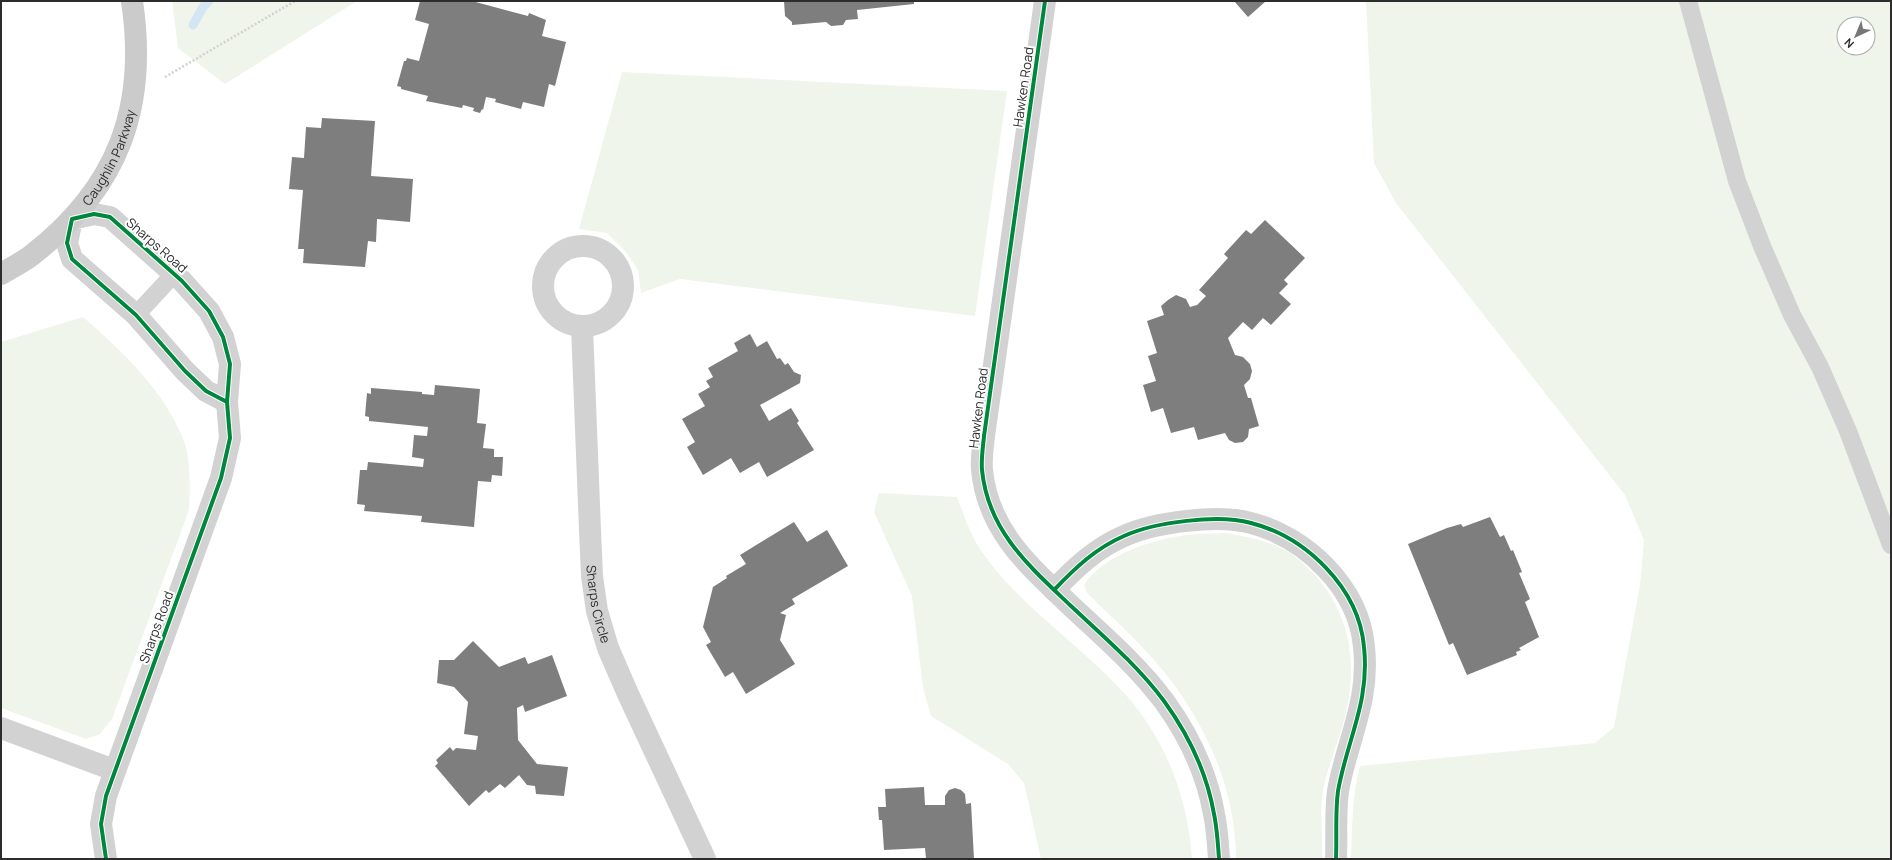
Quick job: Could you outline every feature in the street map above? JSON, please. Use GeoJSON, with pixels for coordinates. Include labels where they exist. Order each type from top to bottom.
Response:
{"type":"FeatureCollection","features":[{"type":"Feature","properties":{"kind":"street","name":"Caughlin Parkway"},"geometry":{"type":"LineString","coordinates":[[1,274],[31,256],[72,219],[93,192],[114,160],[126,130],[134,97],[138,61],[132,1]]}},
{"type":"Feature","properties":{"kind":"street","name":"Hawken Road"},"geometry":{"type":"LineString","coordinates":[[1045,1],[984,436],[982,469],[988,499],[999,526],[1015,551],[1142,673],[1172,714],[1204,773],[1214,814],[1219,859]]}},
{"type":"Feature","properties":{"kind":"street","name":"Sharps Road"},"geometry":{"type":"LineString","coordinates":[[72,219],[94,214],[110,217],[174,274],[209,311],[223,337],[230,364],[227,402],[230,438],[221,478],[114,770],[106,796],[101,824],[106,859]]}},
{"type":"Feature","properties":{"kind":"street"},"geometry":{"type":"LineString","coordinates":[[72,219],[67,244],[72,259],[136,315],[185,371],[206,391],[227,402]]}},
{"type":"Feature","properties":{"kind":"street","name":"Sharps Circle"},"geometry":{"type":"LineString","coordinates":[[582,327],[592,576],[597,611],[608,648],[628,694],[705,859]]}},
{"type":"Feature","properties":{"kind":"street"},"geometry":{"type":"LineString","coordinates":[[1054,590],[1083,562],[1107,544],[1124,535],[1158,525],[1220,519],[1250,522],[1285,536],[1312,554],[1329,570],[1346,594],[1357,618],[1364,646],[1366,673],[1362,702],[1338,792],[1336,859]]}},
{"type":"Feature","properties":{"kind":"street"},"geometry":{"type":"LineString","coordinates":[[1,728],[114,770]]}},
{"type":"Feature","properties":{"kind":"lane"},"geometry":{"type":"LineString","coordinates":[[1688,1],[1736,181],[1792,315],[1820,367],[1848,431],[1891,545]]}},
{"type":"Feature","properties":{"kind":"lane"},"geometry":{"type":"LineString","coordinates":[[136,315],[174,274]]}},
{"type":"Feature","properties":{"kind":"path"},"geometry":{"type":"LineString","coordinates":[[165,77],[295,1]]}},
{"type":"Feature","properties":{"kind":"shaded area"},"geometry":{"type":"Polygon","coordinates":[[[172,1],[357,1],[225,84],[178,48],[172,1]]]}},
{"type":"Feature","properties":{"kind":"shaded area"},"geometry":{"type":"Polygon","coordinates":[[[1366,1],[1891,1],[1891,859],[1351,859],[1354,801],[1360,766],[1595,743],[1614,727],[1640,585],[1644,540],[1625,495],[1396,203],[1374,163],[1366,1]]]}},
{"type":"Feature","properties":{"kind":"shaded area"},"geometry":{"type":"Polygon","coordinates":[[[622,72],[1007,91],[975,316],[680,279],[641,293],[638,270],[626,252],[607,233],[579,229],[622,72]]]}},
{"type":"Feature","properties":{"kind":"shaded area"},"geometry":{"type":"Polygon","coordinates":[[[83,317],[113,344],[141,373],[154,389],[176,422],[184,441],[188,457],[190,484],[189,510],[112,719],[100,734],[86,739],[1,708],[1,342],[83,317]]]}},
{"type":"Feature","properties":{"kind":"shaded area"},"geometry":{"type":"Polygon","coordinates":[[[879,493],[957,497],[974,539],[997,572],[1032,608],[1108,676],[1125,694],[1152,731],[1163,750],[1180,792],[1190,836],[1192,859],[1041,859],[1024,783],[1008,764],[931,716],[923,688],[912,596],[874,512],[879,493]]]}},
{"type":"Feature","properties":{"kind":"shaded area"},"geometry":{"type":"Polygon","coordinates":[[[1227,533],[1260,540],[1284,549],[1307,567],[1322,583],[1333,600],[1342,618],[1348,638],[1351,658],[1351,680],[1346,714],[1327,774],[1322,798],[1322,859],[1236,859],[1234,830],[1229,801],[1221,773],[1210,745],[1196,719],[1181,694],[1163,671],[1130,634],[1087,593],[1084,585],[1092,574],[1103,565],[1130,550],[1159,540],[1174,537],[1197,534],[1227,533]]]}},
{"type":"Feature","properties":{"kind":"building"},"geometry":{"type":"Polygon","coordinates":[[[420,1],[472,1],[528,16],[529,13],[546,20],[542,36],[566,42],[555,86],[549,84],[544,107],[523,102],[521,109],[495,102],[496,99],[486,97],[483,110],[482,109],[480,113],[473,111],[474,108],[463,105],[462,108],[426,101],[428,96],[401,89],[401,87],[397,86],[404,61],[406,61],[407,58],[419,61],[429,24],[415,20],[420,1]]]}},
{"type":"Feature","properties":{"kind":"building"},"geometry":{"type":"Polygon","coordinates":[[[784,1],[914,1],[914,4],[857,10],[858,19],[846,20],[843,25],[831,26],[826,22],[792,25],[792,22],[785,16],[784,1]]]}},
{"type":"Feature","properties":{"kind":"building"},"geometry":{"type":"Polygon","coordinates":[[[1234,1],[1266,1],[1248,17],[1234,1]]]}},
{"type":"Feature","properties":{"kind":"building"},"geometry":{"type":"Polygon","coordinates":[[[322,118],[375,121],[371,176],[413,179],[410,222],[377,219],[376,242],[368,241],[365,267],[303,263],[304,249],[298,249],[303,190],[289,189],[292,157],[304,158],[306,127],[321,128],[322,118]]]}},
{"type":"Feature","properties":{"kind":"building"},"geometry":{"type":"Polygon","coordinates":[[[1265,220],[1305,258],[1284,280],[1288,284],[1279,293],[1291,304],[1271,325],[1263,318],[1252,330],[1243,322],[1228,338],[1235,355],[1243,357],[1250,364],[1252,371],[1250,379],[1244,385],[1248,398],[1251,398],[1259,426],[1249,429],[1248,437],[1243,442],[1235,443],[1229,440],[1225,433],[1198,440],[1194,427],[1171,433],[1163,408],[1151,412],[1143,385],[1156,381],[1148,356],[1157,353],[1147,321],[1164,315],[1161,306],[1176,295],[1186,299],[1190,307],[1197,305],[1206,296],[1199,290],[1228,258],[1224,254],[1246,230],[1251,234],[1265,220]]]}},
{"type":"Feature","properties":{"kind":"building"},"geometry":{"type":"Polygon","coordinates":[[[750,334],[757,347],[767,341],[777,359],[780,358],[785,365],[788,363],[794,372],[801,375],[800,383],[760,405],[769,421],[791,408],[799,421],[797,423],[814,450],[767,477],[759,462],[740,473],[731,458],[703,475],[687,447],[695,442],[682,419],[705,406],[698,394],[710,387],[706,381],[713,377],[708,368],[738,351],[734,343],[750,334]]]}},
{"type":"Feature","properties":{"kind":"building"},"geometry":{"type":"Polygon","coordinates":[[[435,385],[480,389],[477,423],[486,424],[483,448],[494,449],[494,457],[503,457],[502,476],[492,475],[491,482],[478,481],[474,527],[421,522],[422,516],[364,511],[365,505],[357,504],[360,470],[367,470],[368,462],[423,467],[424,459],[412,457],[414,435],[427,436],[428,427],[369,421],[369,417],[365,416],[367,393],[371,394],[371,388],[422,392],[422,394],[434,395],[435,385]]]}},
{"type":"Feature","properties":{"kind":"building"},"geometry":{"type":"Polygon","coordinates":[[[1490,517],[1500,537],[1504,535],[1511,551],[1513,550],[1522,572],[1519,573],[1530,599],[1525,602],[1539,637],[1519,648],[1521,650],[1516,652],[1517,655],[1467,675],[1453,643],[1449,645],[1408,544],[1447,528],[1461,524],[1463,527],[1490,517]]]}},
{"type":"Feature","properties":{"kind":"building"},"geometry":{"type":"Polygon","coordinates":[[[794,522],[807,542],[827,530],[848,566],[792,599],[795,604],[780,613],[786,615],[780,640],[795,664],[746,694],[733,672],[725,677],[706,645],[711,642],[703,627],[713,587],[727,578],[726,576],[746,564],[740,555],[794,522]]]}},
{"type":"Feature","properties":{"kind":"building"},"geometry":{"type":"Polygon","coordinates":[[[473,641],[499,667],[525,657],[528,664],[552,655],[567,696],[525,712],[523,705],[517,708],[518,740],[537,764],[568,767],[564,796],[536,794],[535,786],[527,785],[519,775],[505,788],[500,784],[489,793],[486,790],[469,806],[435,766],[438,763],[436,760],[450,747],[453,751],[456,748],[476,750],[478,736],[464,734],[468,702],[454,687],[437,683],[439,660],[454,660],[473,641]]]}},
{"type":"Feature","properties":{"kind":"building"},"geometry":{"type":"Polygon","coordinates":[[[924,787],[925,805],[945,805],[945,796],[949,790],[955,788],[961,790],[965,794],[966,804],[971,803],[974,859],[926,859],[925,848],[884,850],[882,820],[879,820],[878,807],[886,807],[885,789],[924,787]]]}},
{"type":"Feature","properties":{"kind":"waterway"},"geometry":{"type":"LineString","coordinates":[[193,25],[203,7],[209,1]]}},
{"type":"Feature","properties":{"kind":"cycle path"},"geometry":{"type":"LineString","coordinates":[[1045,1],[984,436],[982,470],[986,492],[993,511],[1013,546],[1055,591],[1143,675],[1173,714],[1189,741],[1207,784],[1215,819],[1219,859]]}},
{"type":"Feature","properties":{"kind":"cycle path"},"geometry":{"type":"LineString","coordinates":[[106,859],[101,824],[106,796],[221,478],[230,438],[227,402],[230,364],[223,337],[209,311],[182,281],[110,217],[94,214],[72,219],[67,243],[72,259],[136,315],[185,371],[206,391],[227,402]]}},
{"type":"Feature","properties":{"kind":"cycle path"},"geometry":{"type":"LineString","coordinates":[[1054,590],[1086,559],[1104,546],[1124,536],[1169,523],[1204,519],[1237,520],[1271,530],[1291,540],[1310,553],[1326,568],[1341,586],[1352,605],[1360,625],[1364,647],[1365,667],[1361,703],[1338,791],[1336,859]]}}]}
